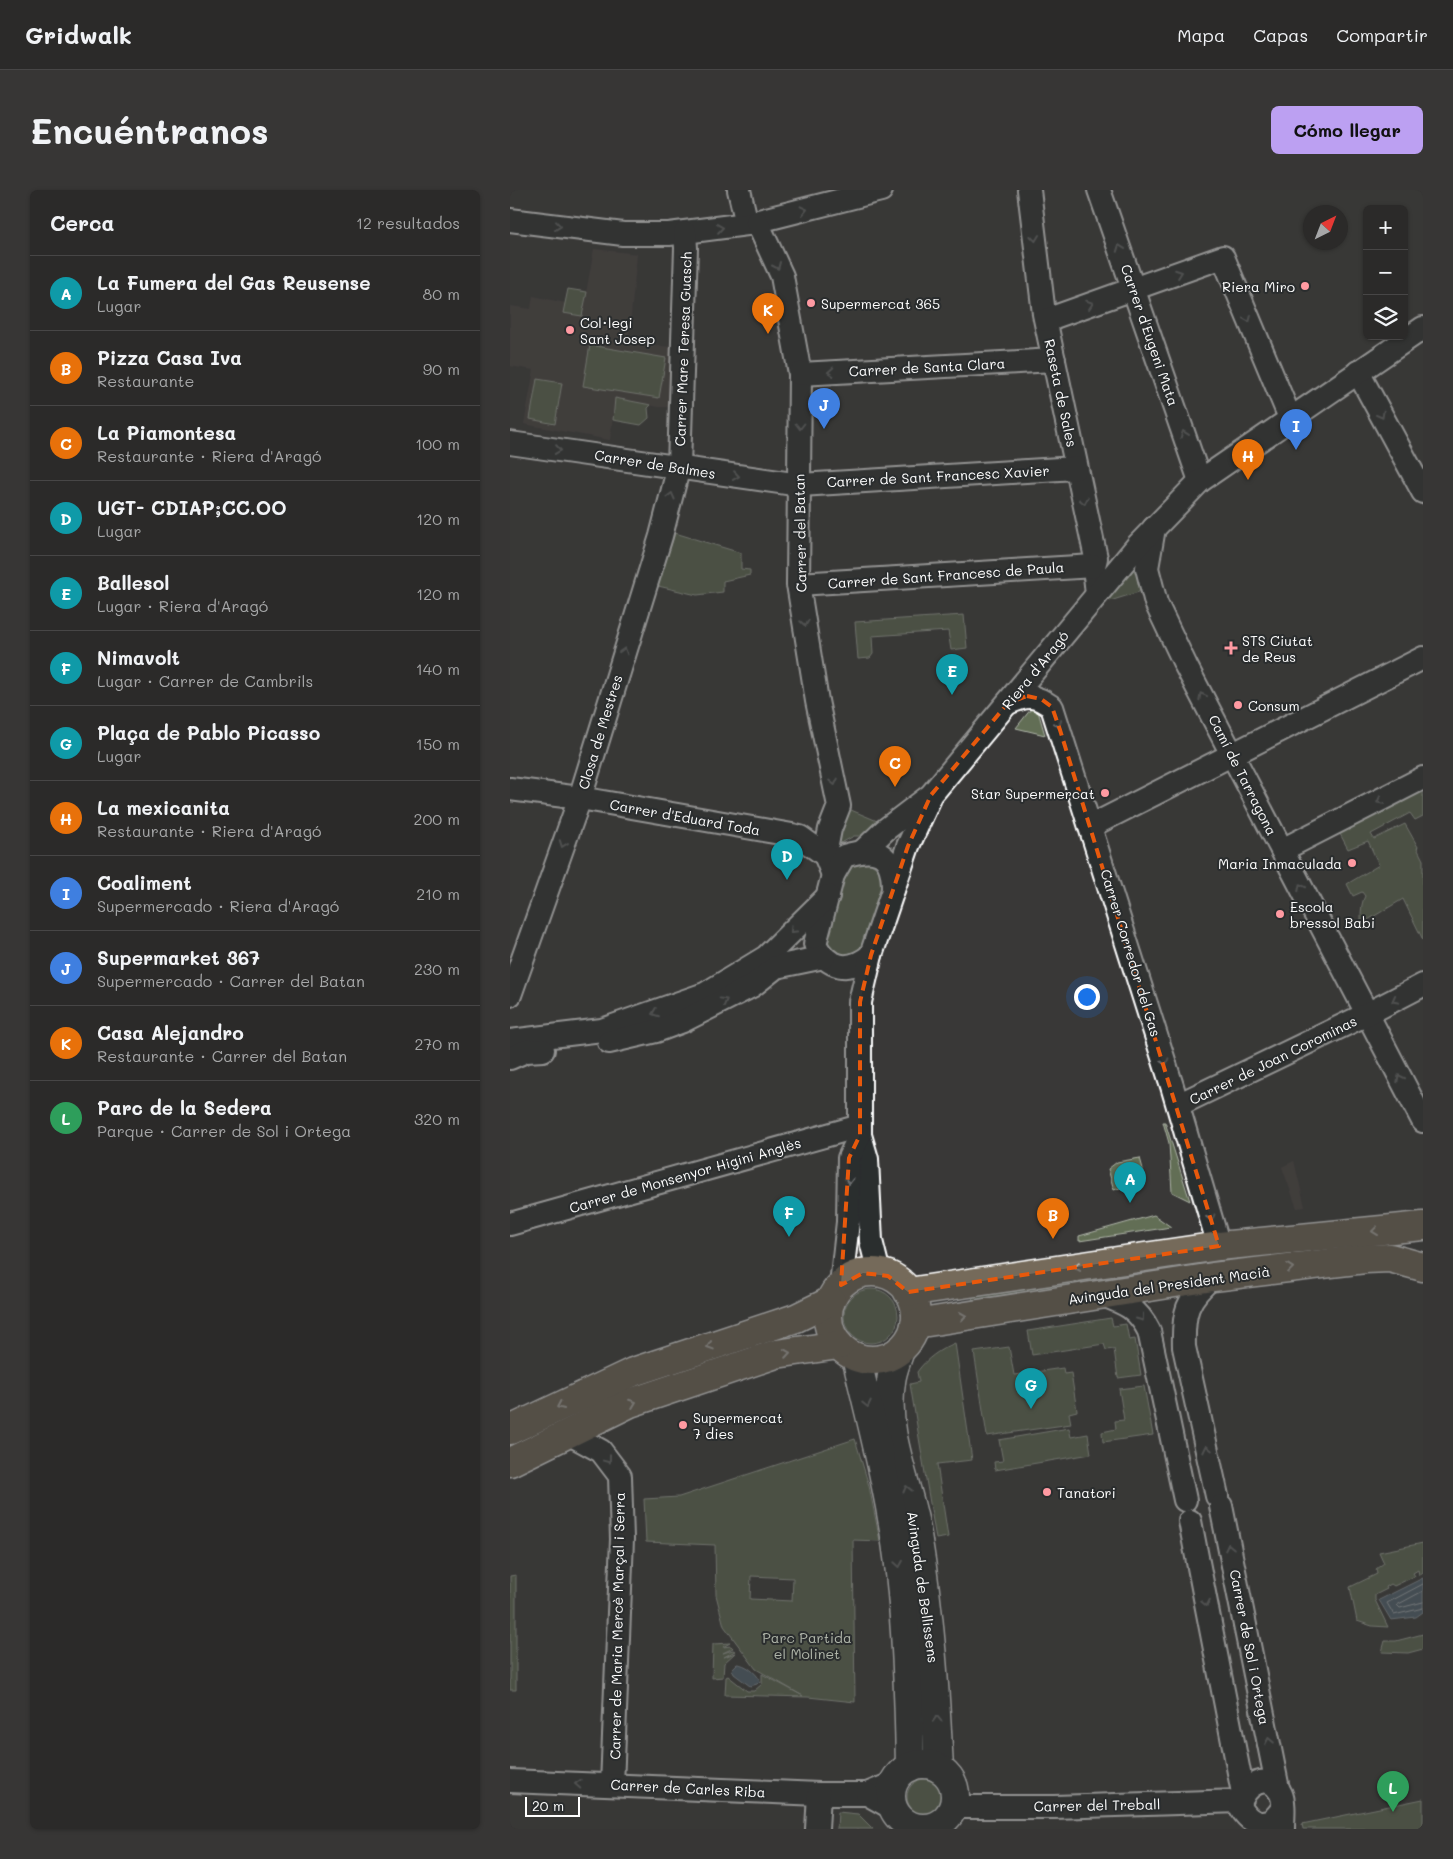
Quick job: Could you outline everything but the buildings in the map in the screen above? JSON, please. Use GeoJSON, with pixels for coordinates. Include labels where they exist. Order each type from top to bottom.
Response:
{"type":"FeatureCollection","features":[{"type":"Feature","properties":{"kind":"main road"},"geometry":{"type":"LineString","coordinates":[[908,1292],[1219,1246],[1423,1226]]}},
{"type":"Feature","properties":{"kind":"main road","name":"Avinguda del President Macià"},"geometry":{"type":"LineString","coordinates":[[915,1324],[1213,1276],[1390,1258],[1423,1267]]}},
{"type":"Feature","properties":{"kind":"main road"},"geometry":{"type":"LineString","coordinates":[[510,1430],[633,1372],[796,1318],[836,1293],[858,1275],[878,1273],[897,1281],[908,1292],[914,1305],[915,1324],[910,1338],[900,1350],[879,1359],[847,1351],[776,1354],[630,1403],[510,1462]]}},
{"type":"Feature","properties":{"kind":"main road"},"geometry":{"type":"LineString","coordinates":[[836,1293],[828,1314],[829,1327],[847,1351]]}},
{"type":"Feature","properties":{"kind":"main road","name":"Avinguda de Bellissens"},"geometry":{"type":"LineString","coordinates":[[900,1350],[891,1381],[890,1408],[896,1445],[917,1532],[925,1584],[935,1666],[938,1768]]}},
{"type":"Feature","properties":{"kind":"main road","name":"Avinguda de Bellissens"},"geometry":{"type":"LineString","coordinates":[[847,1351],[886,1489],[900,1572],[909,1679],[913,1810]]}},
{"type":"Feature","properties":{"kind":"main road"},"geometry":{"type":"LineString","coordinates":[[927,1765],[938,1768],[949,1777],[954,1787],[954,1807],[948,1817],[913,1810],[927,1765]]}},
{"type":"Feature","properties":{"kind":"street"},"geometry":{"type":"LineString","coordinates":[[510,220],[623,234],[685,233],[752,223],[881,190]]}},
{"type":"Feature","properties":{"kind":"street","name":"Raseta de Sales"},"geometry":{"type":"LineString","coordinates":[[1029,190],[1046,320],[1096,558],[1094,566],[1098,594]]}},
{"type":"Feature","properties":{"kind":"street","name":"Carrer d'Eugeni Mata"},"geometry":{"type":"LineString","coordinates":[[1099,190],[1135,289],[1200,481]]}},
{"type":"Feature","properties":{"kind":"street","name":"Carrer del Batan"},"geometry":{"type":"LineString","coordinates":[[737,191],[752,223],[782,276],[800,374],[798,584],[817,701],[839,806],[830,829],[829,875],[815,944],[831,961],[860,1002]]}},
{"type":"Feature","properties":{"kind":"street","name":"Carrer Mare Teresa Guasch"},"geometry":{"type":"LineString","coordinates":[[679,466],[685,233]]}},
{"type":"Feature","properties":{"kind":"street"},"geometry":{"type":"LineString","coordinates":[[1046,320],[1224,257],[1290,418]]}},
{"type":"Feature","properties":{"kind":"street","name":"Riera d'Aragó"},"geometry":{"type":"LineString","coordinates":[[864,850],[885,830],[931,795],[1138,544],[1200,481],[1423,328]]}},
{"type":"Feature","properties":{"kind":"street","name":"Carrer de Santa Clara"},"geometry":{"type":"LineString","coordinates":[[800,374],[1054,360]]}},
{"type":"Feature","properties":{"kind":"street"},"geometry":{"type":"LineString","coordinates":[[1358,372],[1423,492]]}},
{"type":"Feature","properties":{"kind":"street","name":"Carrer de Balmes"},"geometry":{"type":"LineString","coordinates":[[510,443],[800,485]]}},
{"type":"Feature","properties":{"kind":"street","name":"Closa de Mestres"},"geometry":{"type":"LineString","coordinates":[[510,995],[580,798],[661,536],[679,466]]}},
{"type":"Feature","properties":{"kind":"street","name":"Carrer de Sant Francesc Xavier"},"geometry":{"type":"LineString","coordinates":[[800,485],[1076,468]]}},
{"type":"Feature","properties":{"kind":"street","name":"Camí de Tarragona"},"geometry":{"type":"LineString","coordinates":[[1154,528],[1147,568],[1156,603],[1423,1121]]}},
{"type":"Feature","properties":{"kind":"street","name":"Riera d'Aragó"},"geometry":{"type":"LineString","coordinates":[[1094,566],[1104,559],[1138,544]]}},
{"type":"Feature","properties":{"kind":"street","name":"Carrer de Sant Francesc de Paula"},"geometry":{"type":"LineString","coordinates":[[798,584],[1094,566]]}},
{"type":"Feature","properties":{"kind":"street"},"geometry":{"type":"LineString","coordinates":[[1091,826],[1423,658]]}},
{"type":"Feature","properties":{"kind":"street","name":"Carrer Corredor del Gas"},"geometry":{"type":"LineString","coordinates":[[1008,703],[1027,696],[1041,699],[1052,708],[1178,1105],[1219,1246]]}},
{"type":"Feature","properties":{"kind":"street"},"geometry":{"type":"LineString","coordinates":[[1282,850],[1423,778]]}},
{"type":"Feature","properties":{"kind":"street","name":"Carrer d'Eduard Toda"},"geometry":{"type":"LineString","coordinates":[[510,789],[580,798],[800,837],[829,875]]}},
{"type":"Feature","properties":{"kind":"street","name":"Riera d'Aragó"},"geometry":{"type":"LineString","coordinates":[[860,1130],[860,1002],[871,955],[892,892],[908,846],[931,795]]}},
{"type":"Feature","properties":{"kind":"street"},"geometry":{"type":"LineString","coordinates":[[510,1041],[602,1030],[705,994],[766,957],[844,856],[864,850],[881,855],[893,871],[892,892]]}},
{"type":"Feature","properties":{"kind":"street"},"geometry":{"type":"LineString","coordinates":[[510,1058],[526,1051],[601,1044],[656,1031],[713,1007],[752,986],[776,967],[831,961],[848,967],[871,955]]}},
{"type":"Feature","properties":{"kind":"street","name":"Carrer de Joan Corominas"},"geometry":{"type":"LineString","coordinates":[[1178,1105],[1423,985]]}},
{"type":"Feature","properties":{"kind":"street"},"geometry":{"type":"LineString","coordinates":[[860,1130],[868,1159],[871,1241],[878,1273]]}},
{"type":"Feature","properties":{"kind":"street"},"geometry":{"type":"LineString","coordinates":[[836,1293],[848,1222],[849,1158],[860,1130]]}},
{"type":"Feature","properties":{"kind":"street","name":"Carrer de Monsenyor Higini Anglès"},"geometry":{"type":"LineString","coordinates":[[510,1224],[860,1130]]}},
{"type":"Feature","properties":{"kind":"street","name":"Carrer de Sol i Ortega"},"geometry":{"type":"LineString","coordinates":[[1213,1276],[1198,1289],[1187,1305],[1183,1326],[1184,1347],[1219,1501],[1280,1798],[1283,1829]]}},
{"type":"Feature","properties":{"kind":"street"},"geometry":{"type":"LineString","coordinates":[[1100,1294],[1128,1305],[1142,1316],[1149,1331],[1188,1510],[1245,1810],[1252,1821],[1267,1823],[1278,1816],[1280,1798],[1272,1784],[1259,1782],[1253,1784],[1245,1810]]}},
{"type":"Feature","properties":{"kind":"street","name":"Carrer de Maria Mercè Marçal i Serra"},"geometry":{"type":"LineString","coordinates":[[568,1434],[601,1451],[620,1476],[622,1539],[612,1785]]}},
{"type":"Feature","properties":{"kind":"street"},"geometry":{"type":"LineString","coordinates":[[1200,1489],[1213,1492],[1219,1501],[1217,1518],[1207,1525],[1201,1526],[1188,1510],[1189,1494],[1200,1489]]}},
{"type":"Feature","properties":{"kind":"street","name":"Carrer de Carles Riba"},"geometry":{"type":"LineString","coordinates":[[510,1781],[819,1794],[867,1794],[913,1810]]}},
{"type":"Feature","properties":{"kind":"street"},"geometry":{"type":"LineString","coordinates":[[817,1829],[819,1794]]}},
{"type":"Feature","properties":{"kind":"street","name":"Carrer del Treball"},"geometry":{"type":"LineString","coordinates":[[954,1807],[1245,1810]]}},
{"type":"Feature","properties":{"kind":"highlighted area"},"geometry":{"type":"Polygon","coordinates":[[[1027,696],[1041,699],[1052,707],[1060,730],[1219,1246],[908,1292],[888,1276],[863,1273],[841,1285],[849,1158],[860,1135],[860,1002],[871,955],[908,846],[931,795],[1008,703],[1027,696]]]}},
{"type":"Feature","properties":{"kind":"shaded area","name":"Col·legi Sant Josep"},"geometry":{"type":"Polygon","coordinates":[[[594,249],[637,254],[628,344],[675,347],[673,407],[659,407],[615,398],[610,440],[524,424],[534,370],[510,366],[510,306],[531,309],[533,296],[565,303],[564,313],[582,316],[594,249]]]}},
{"type":"Feature","properties":{"kind":"shaded area"},"geometry":{"type":"Polygon","coordinates":[[[1294,1161],[1305,1207],[1297,1208],[1282,1167],[1294,1161]]]}},
{"type":"Feature","properties":{"kind":"green space"},"geometry":{"type":"Polygon","coordinates":[[[568,289],[587,292],[582,316],[563,313],[568,289]]]}},
{"type":"Feature","properties":{"kind":"green space"},"geometry":{"type":"Polygon","coordinates":[[[590,345],[666,358],[659,398],[583,386],[590,345]]]}},
{"type":"Feature","properties":{"kind":"green space"},"geometry":{"type":"Polygon","coordinates":[[[537,379],[562,383],[555,424],[530,419],[537,379]]]}},
{"type":"Feature","properties":{"kind":"green space"},"geometry":{"type":"Polygon","coordinates":[[[615,398],[651,405],[648,408],[649,418],[641,425],[613,420],[615,398]]]}},
{"type":"Feature","properties":{"kind":"green space"},"geometry":{"type":"Polygon","coordinates":[[[675,533],[741,553],[741,569],[750,570],[750,575],[723,581],[723,592],[697,595],[658,586],[675,533]]]}},
{"type":"Feature","properties":{"kind":"green space"},"geometry":{"type":"Polygon","coordinates":[[[1139,562],[1145,590],[1110,601],[1109,599],[1139,562]]]}},
{"type":"Feature","properties":{"kind":"green space"},"geometry":{"type":"Polygon","coordinates":[[[964,615],[967,648],[951,650],[948,631],[872,636],[873,654],[870,658],[858,659],[855,622],[964,615]]]}},
{"type":"Feature","properties":{"kind":"green space"},"geometry":{"type":"Polygon","coordinates":[[[1031,709],[1038,711],[1045,735],[1016,728],[1031,709]]]}},
{"type":"Feature","properties":{"kind":"green space"},"geometry":{"type":"Polygon","coordinates":[[[1423,790],[1423,816],[1415,820],[1410,813],[1371,834],[1374,839],[1405,824],[1418,847],[1423,860],[1423,940],[1403,899],[1366,921],[1361,921],[1361,911],[1365,896],[1362,892],[1353,896],[1347,884],[1379,865],[1368,841],[1348,849],[1339,832],[1423,790]]]}},
{"type":"Feature","properties":{"kind":"green space"},"geometry":{"type":"Polygon","coordinates":[[[845,810],[851,810],[882,823],[864,836],[854,836],[843,842],[833,852],[845,810]]]}},
{"type":"Feature","properties":{"kind":"green space"},"geometry":{"type":"Polygon","coordinates":[[[864,861],[876,868],[883,881],[862,948],[846,959],[829,949],[831,921],[840,886],[847,870],[850,866],[864,861]]]}},
{"type":"Feature","properties":{"kind":"green space"},"geometry":{"type":"Polygon","coordinates":[[[1163,1122],[1165,1122],[1190,1201],[1172,1192],[1169,1143],[1163,1122]]]}},
{"type":"Feature","properties":{"kind":"green space"},"geometry":{"type":"Polygon","coordinates":[[[1140,1158],[1143,1169],[1141,1181],[1114,1190],[1108,1169],[1117,1162],[1140,1158]]]}},
{"type":"Feature","properties":{"kind":"green space"},"geometry":{"type":"Polygon","coordinates":[[[1154,1215],[1171,1227],[1079,1241],[1079,1236],[1154,1215]]]}},
{"type":"Feature","properties":{"kind":"green space"},"geometry":{"type":"Polygon","coordinates":[[[1368,1243],[1369,1248],[1147,1276],[1145,1269],[1368,1243]]]}},
{"type":"Feature","properties":{"kind":"green space"},"geometry":{"type":"Polygon","coordinates":[[[1134,1270],[1135,1278],[973,1302],[972,1295],[1134,1270]]]}},
{"type":"Feature","properties":{"kind":"green space"},"geometry":{"type":"Polygon","coordinates":[[[866,1289],[876,1289],[886,1293],[894,1301],[898,1316],[894,1331],[886,1339],[876,1343],[866,1343],[856,1339],[848,1331],[844,1321],[844,1311],[848,1301],[856,1293],[866,1289]]]}},
{"type":"Feature","properties":{"kind":"green space"},"geometry":{"type":"Polygon","coordinates":[[[1111,1318],[1113,1326],[1126,1324],[1129,1340],[1135,1339],[1141,1375],[1118,1378],[1114,1349],[1106,1350],[1104,1344],[1032,1355],[1028,1331],[1111,1318]]]}},
{"type":"Feature","properties":{"kind":"green space"},"geometry":{"type":"Polygon","coordinates":[[[955,1343],[972,1460],[937,1464],[948,1537],[936,1539],[910,1384],[919,1382],[917,1372],[929,1359],[955,1343]]]}},
{"type":"Feature","properties":{"kind":"green space"},"geometry":{"type":"Polygon","coordinates":[[[1009,1347],[1014,1375],[1063,1368],[1064,1374],[1071,1373],[1077,1411],[1069,1413],[1071,1424],[987,1436],[974,1352],[1009,1347]]]}},
{"type":"Feature","properties":{"kind":"green space"},"geometry":{"type":"Polygon","coordinates":[[[1144,1386],[1153,1435],[1103,1442],[1102,1432],[1116,1429],[1115,1421],[1124,1420],[1119,1389],[1144,1386]]]}},
{"type":"Feature","properties":{"kind":"green space"},"geometry":{"type":"Polygon","coordinates":[[[1069,1428],[1071,1437],[1088,1434],[1091,1454],[995,1470],[994,1462],[1003,1461],[999,1440],[1069,1428]]]}},
{"type":"Feature","properties":{"kind":"green space","name":"Parc Partida el Molinet"},"geometry":{"type":"Polygon","coordinates":[[[855,1439],[869,1486],[880,1541],[853,1540],[855,1702],[808,1697],[725,1695],[726,1677],[728,1676],[747,1691],[754,1691],[762,1684],[762,1674],[803,1696],[756,1669],[724,1626],[716,1595],[715,1545],[646,1542],[644,1499],[679,1497],[855,1439]],[[751,1576],[750,1599],[792,1601],[793,1578],[751,1576]]]}},
{"type":"Feature","properties":{"kind":"green space"},"geometry":{"type":"Polygon","coordinates":[[[1423,1543],[1423,1572],[1419,1575],[1418,1570],[1413,1573],[1415,1576],[1394,1586],[1391,1584],[1386,1587],[1387,1589],[1375,1595],[1375,1600],[1388,1627],[1372,1626],[1357,1621],[1350,1587],[1377,1574],[1376,1569],[1384,1563],[1379,1552],[1423,1543]]]}},
{"type":"Feature","properties":{"kind":"green space"},"geometry":{"type":"Polygon","coordinates":[[[516,1575],[516,1690],[510,1690],[510,1576],[516,1575]]]}},
{"type":"Feature","properties":{"kind":"green space"},"geometry":{"type":"Polygon","coordinates":[[[1423,1634],[1423,1649],[1408,1653],[1382,1652],[1385,1641],[1396,1641],[1423,1634]]]}},
{"type":"Feature","properties":{"kind":"green space"},"geometry":{"type":"Polygon","coordinates":[[[730,1643],[723,1647],[731,1646],[733,1648],[723,1653],[735,1651],[724,1657],[735,1653],[724,1663],[723,1677],[712,1678],[713,1644],[730,1643]]]}},
{"type":"Feature","properties":{"kind":"green space"},"geometry":{"type":"Polygon","coordinates":[[[925,1779],[938,1784],[943,1797],[938,1810],[925,1815],[912,1810],[907,1797],[912,1784],[925,1779]]]}},
{"type":"Feature","properties":{"kind":"green space"},"geometry":{"type":"Polygon","coordinates":[[[1423,1799],[1423,1829],[1303,1829],[1302,1824],[1423,1799]]]}},
{"type":"Feature","properties":{"kind":"green space"},"geometry":{"type":"Polygon","coordinates":[[[838,1812],[858,1814],[873,1829],[837,1829],[838,1812]]]}},
{"type":"Feature","properties":{"kind":"water"},"geometry":{"type":"Polygon","coordinates":[[[1423,1578],[1423,1612],[1416,1617],[1391,1620],[1379,1600],[1423,1578]]]}},
{"type":"Feature","properties":{"kind":"water"},"geometry":{"type":"Polygon","coordinates":[[[737,1664],[750,1670],[760,1681],[750,1686],[734,1674],[732,1669],[737,1664]]]}},
{"type":"Feature","properties":{"kind":"place","name":"Riera Miro"},"geometry":{"type":"Point","coordinates":[1305,286]}},
{"type":"Feature","properties":{"kind":"place","name":"Supermercat 365"},"geometry":{"type":"Point","coordinates":[811,303]}},
{"type":"Feature","properties":{"kind":"place","name":"Col·legi Sant Josep"},"geometry":{"type":"Point","coordinates":[570,330]}},
{"type":"Feature","properties":{"kind":"place","name":"Casa Alejandro"},"geometry":{"type":"Point","coordinates":[768,334]}},
{"type":"Feature","properties":{"kind":"place","name":"Supermarket 367"},"geometry":{"type":"Point","coordinates":[824,429]}},
{"type":"Feature","properties":{"kind":"place","name":"Coaliment"},"geometry":{"type":"Point","coordinates":[1296,450]}},
{"type":"Feature","properties":{"kind":"place","name":"La mexicanita"},"geometry":{"type":"Point","coordinates":[1248,480]}},
{"type":"Feature","properties":{"kind":"place","name":"STS Ciutat de Reus"},"geometry":{"type":"Point","coordinates":[1231,648]}},
{"type":"Feature","properties":{"kind":"place","name":"Ballesol"},"geometry":{"type":"Point","coordinates":[952,695]}},
{"type":"Feature","properties":{"kind":"place","name":"Consum"},"geometry":{"type":"Point","coordinates":[1238,705]}},
{"type":"Feature","properties":{"kind":"place","name":"La Piamontesa"},"geometry":{"type":"Point","coordinates":[895,787]}},
{"type":"Feature","properties":{"kind":"place","name":"Star Supermercat"},"geometry":{"type":"Point","coordinates":[1105,793]}},
{"type":"Feature","properties":{"kind":"place","name":"Maria Inmaculada"},"geometry":{"type":"Point","coordinates":[1352,863]}},
{"type":"Feature","properties":{"kind":"place","name":"UGT- CDIAP;CC.OO"},"geometry":{"type":"Point","coordinates":[787,880]}},
{"type":"Feature","properties":{"kind":"place","name":"Escola bressol Babi"},"geometry":{"type":"Point","coordinates":[1280,914]}},
{"type":"Feature","properties":{"kind":"place","name":"La Fumera del Gas Reusense"},"geometry":{"type":"Point","coordinates":[1130,1203]}},
{"type":"Feature","properties":{"kind":"place","name":"Nimavolt"},"geometry":{"type":"Point","coordinates":[789,1237]}},
{"type":"Feature","properties":{"kind":"place","name":"Pizza Casa Iva"},"geometry":{"type":"Point","coordinates":[1053,1239]}},
{"type":"Feature","properties":{"kind":"place","name":"Plaça de Pablo Picasso"},"geometry":{"type":"Point","coordinates":[1031,1409]}},
{"type":"Feature","properties":{"kind":"place","name":"Supermercat 7 dies"},"geometry":{"type":"Point","coordinates":[683,1425]}},
{"type":"Feature","properties":{"kind":"place","name":"Tanatori"},"geometry":{"type":"Point","coordinates":[1047,1492]}},
{"type":"Feature","properties":{"kind":"place","name":"Parc de la Sedera"},"geometry":{"type":"Point","coordinates":[1393,1812]}}]}
